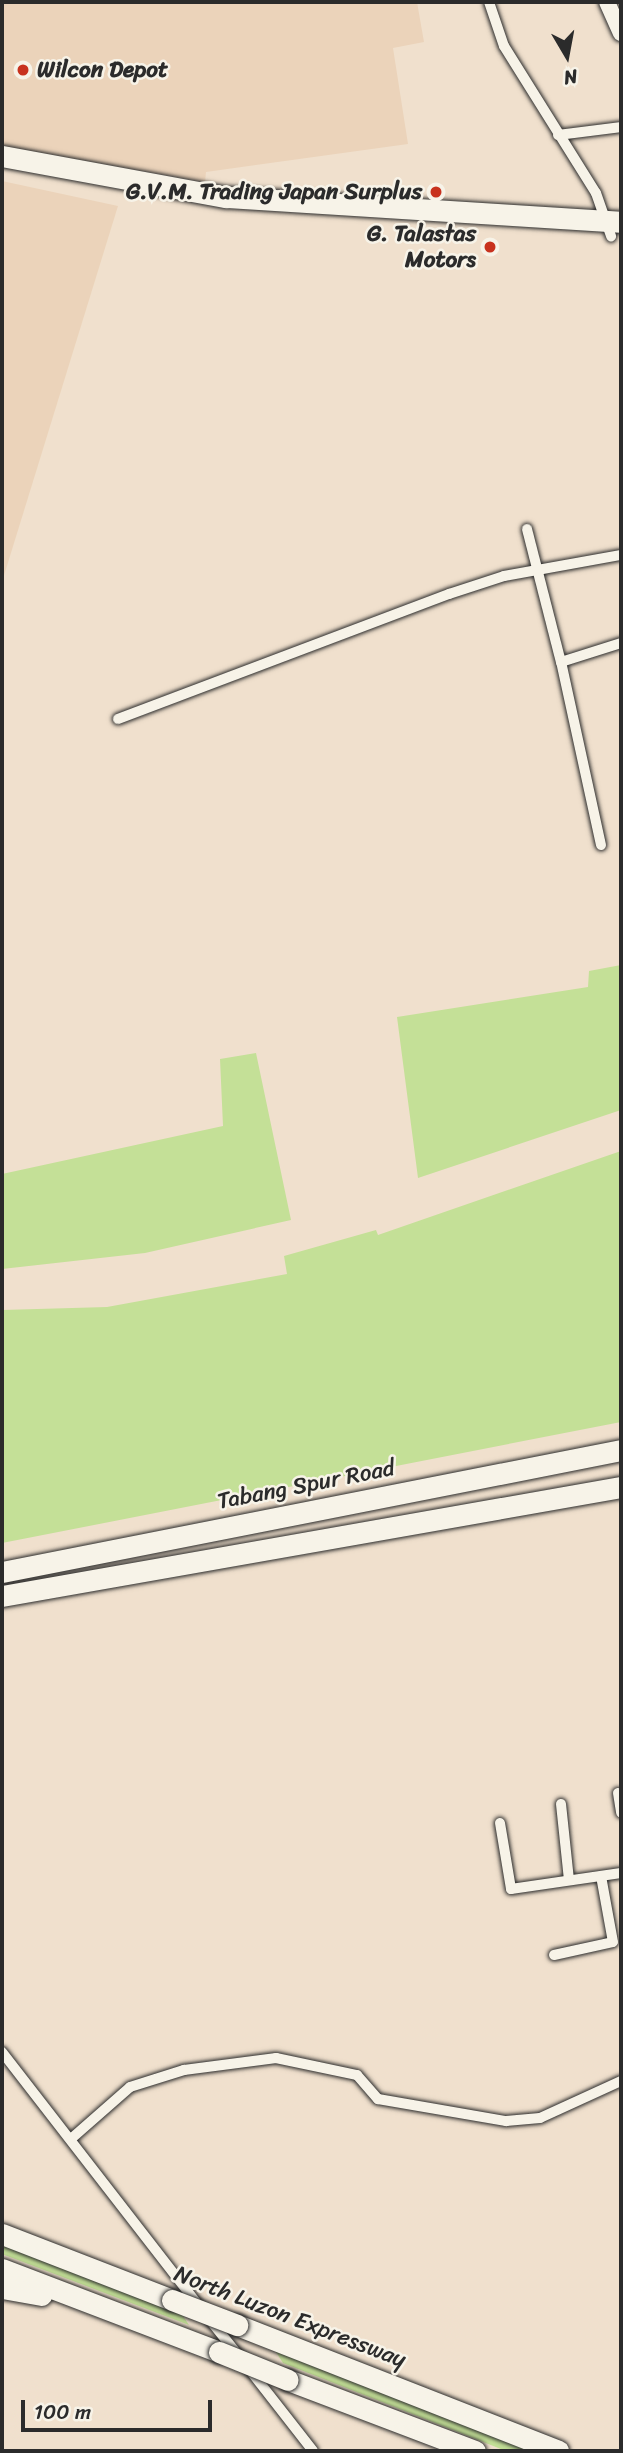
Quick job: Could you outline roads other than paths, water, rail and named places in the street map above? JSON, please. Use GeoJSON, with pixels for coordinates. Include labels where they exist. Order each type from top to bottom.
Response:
{"type":"FeatureCollection","features":[{"type":"Feature","properties":{"kind":"highway"},"geometry":{"type":"LineString","coordinates":[[2,156],[226,197],[616,229]]}},
{"type":"Feature","properties":{"kind":"highway"},"geometry":{"type":"LineString","coordinates":[[2,169],[225,209],[616,229]]}},
{"type":"Feature","properties":{"kind":"highway","name":"Tabang Spur Road"},"geometry":{"type":"LineString","coordinates":[[2,1572],[621,1450]]}},
{"type":"Feature","properties":{"kind":"highway"},"geometry":{"type":"LineString","coordinates":[[2,1596],[621,1487]]}},
{"type":"Feature","properties":{"kind":"highway","name":"North Luzon Expressway"},"geometry":{"type":"LineString","coordinates":[[2,2234],[558,2451]]}},
{"type":"Feature","properties":{"kind":"highway"},"geometry":{"type":"LineString","coordinates":[[2,2269],[475,2451]]}},
{"type":"Feature","properties":{"kind":"highway"},"geometry":{"type":"LineString","coordinates":[[2,2288],[170,2334]]}},
{"type":"Feature","properties":{"kind":"street"},"geometry":{"type":"LineString","coordinates":[[489,2],[504,46],[616,229]]}},
{"type":"Feature","properties":{"kind":"street"},"geometry":{"type":"LineString","coordinates":[[607,2],[621,33]]}},
{"type":"Feature","properties":{"kind":"street"},"geometry":{"type":"LineString","coordinates":[[558,135],[621,127]]}},
{"type":"Feature","properties":{"kind":"street"},"geometry":{"type":"LineString","coordinates":[[527,529],[540,569],[601,845]]}},
{"type":"Feature","properties":{"kind":"street"},"geometry":{"type":"LineString","coordinates":[[118,719],[449,594],[540,569],[621,555]]}},
{"type":"Feature","properties":{"kind":"street"},"geometry":{"type":"LineString","coordinates":[[561,662],[621,643]]}},
{"type":"Feature","properties":{"kind":"street"},"geometry":{"type":"LineString","coordinates":[[618,1793],[621,1813]]}},
{"type":"Feature","properties":{"kind":"street"},"geometry":{"type":"LineString","coordinates":[[561,1804],[569,1880]]}},
{"type":"Feature","properties":{"kind":"street"},"geometry":{"type":"LineString","coordinates":[[500,1823],[511,1889],[621,1873]]}},
{"type":"Feature","properties":{"kind":"street"},"geometry":{"type":"LineString","coordinates":[[554,1955],[613,1942],[601,1876]]}},
{"type":"Feature","properties":{"kind":"street"},"geometry":{"type":"LineString","coordinates":[[2,2052],[72,2138],[313,2451]]}},
{"type":"Feature","properties":{"kind":"street"},"geometry":{"type":"LineString","coordinates":[[72,2138],[130,2087],[184,2070],[276,2058],[357,2075],[378,2099],[506,2121],[540,2118],[621,2081]]}},
{"type":"Feature","properties":{"kind":"place","name":"Wilcon Depot"},"geometry":{"type":"Point","coordinates":[23,70]}},
{"type":"Feature","properties":{"kind":"place","name":"G.V.M. Trading Japan Surplus"},"geometry":{"type":"Point","coordinates":[436,192]}},
{"type":"Feature","properties":{"kind":"place","name":"G. Talastas Motors"},"geometry":{"type":"Point","coordinates":[490,247]}}]}
